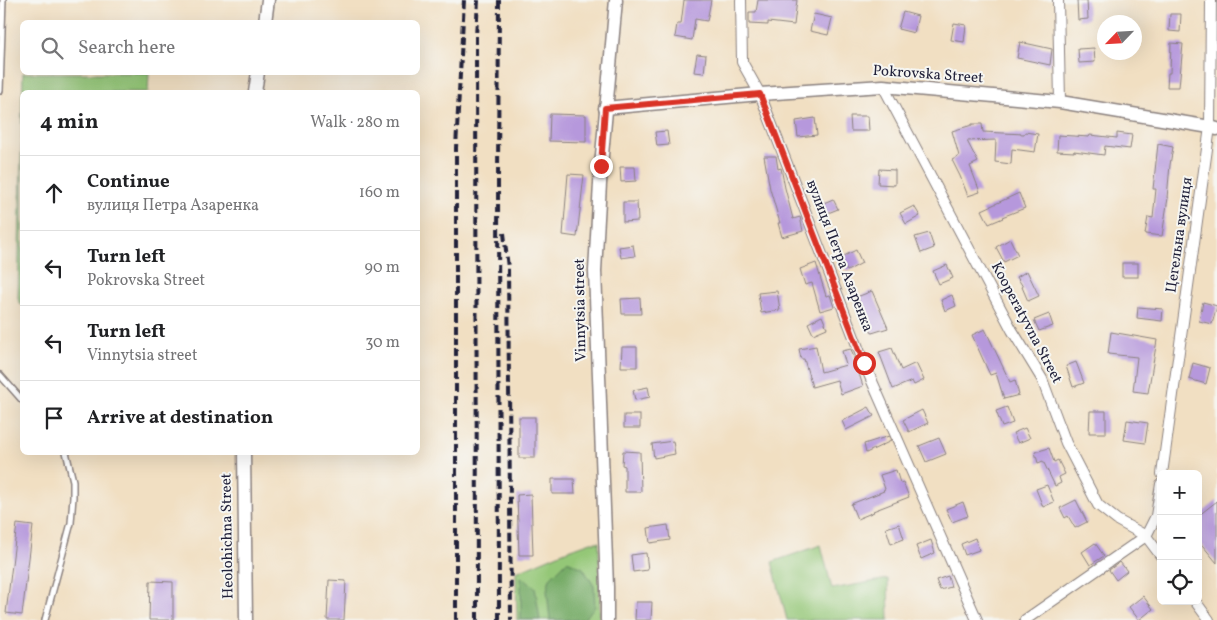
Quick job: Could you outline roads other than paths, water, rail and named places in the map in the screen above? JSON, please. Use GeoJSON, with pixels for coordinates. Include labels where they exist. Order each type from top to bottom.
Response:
{"type":"FeatureCollection","features":[{"type":"Feature","properties":{"kind":"street"},"geometry":{"type":"LineString","coordinates":[[265,20],[268,0]]}},
{"type":"Feature","properties":{"kind":"street","name":"Vinnytsia street"},"geometry":{"type":"LineString","coordinates":[[607,620],[595,271],[605,108],[616,0]]}},
{"type":"Feature","properties":{"kind":"street","name":"вулиця Петра Азаренка"},"geometry":{"type":"LineString","coordinates":[[741,0],[742,62],[760,94],[864,363],[977,620]]}},
{"type":"Feature","properties":{"kind":"street"},"geometry":{"type":"LineString","coordinates":[[1058,0],[1060,102]]}},
{"type":"Feature","properties":{"kind":"street","name":"Цегельна вулиця"},"geometry":{"type":"LineString","coordinates":[[1163,470],[1213,128],[1211,0]]}},
{"type":"Feature","properties":{"kind":"street"},"geometry":{"type":"LineString","coordinates":[[255,90],[258,75]]}},
{"type":"Feature","properties":{"kind":"street","name":"Pokrovska Street"},"geometry":{"type":"LineString","coordinates":[[605,108],[760,94],[883,86],[1060,102],[1213,128]]}},
{"type":"Feature","properties":{"kind":"street","name":"Kooperatyvna Street"},"geometry":{"type":"LineString","coordinates":[[883,86],[1012,330],[1042,379],[1066,444],[1098,505],[1117,520],[1146,536],[1157,551]]}},
{"type":"Feature","properties":{"kind":"street","name":"Heolohichna Street"},"geometry":{"type":"LineString","coordinates":[[244,455],[246,620]]}},
{"type":"Feature","properties":{"kind":"street"},"geometry":{"type":"LineString","coordinates":[[1024,620],[1146,536],[1156,516],[1157,510]]}},
{"type":"Feature","properties":{"kind":"street"},"geometry":{"type":"LineString","coordinates":[[1198,605],[1209,620]]}},
{"type":"Feature","properties":{"kind":"lane"},"geometry":{"type":"LineString","coordinates":[[0,91],[3,0]]}},
{"type":"Feature","properties":{"kind":"lane"},"geometry":{"type":"LineString","coordinates":[[0,375],[20,398]]}},
{"type":"Feature","properties":{"kind":"lane"},"geometry":{"type":"LineString","coordinates":[[45,620],[71,523],[73,481],[67,455]]}},
{"type":"Feature","properties":{"kind":"railway"},"geometry":{"type":"LineString","coordinates":[[456,620],[456,148],[464,0]]}},
{"type":"Feature","properties":{"kind":"railway"},"geometry":{"type":"LineString","coordinates":[[477,620],[476,37],[478,0]]}},
{"type":"Feature","properties":{"kind":"railway"},"geometry":{"type":"LineString","coordinates":[[499,0],[499,620]]}},
{"type":"Feature","properties":{"kind":"railway"},"geometry":{"type":"LineString","coordinates":[[504,233],[508,268],[511,620]]}}]}
